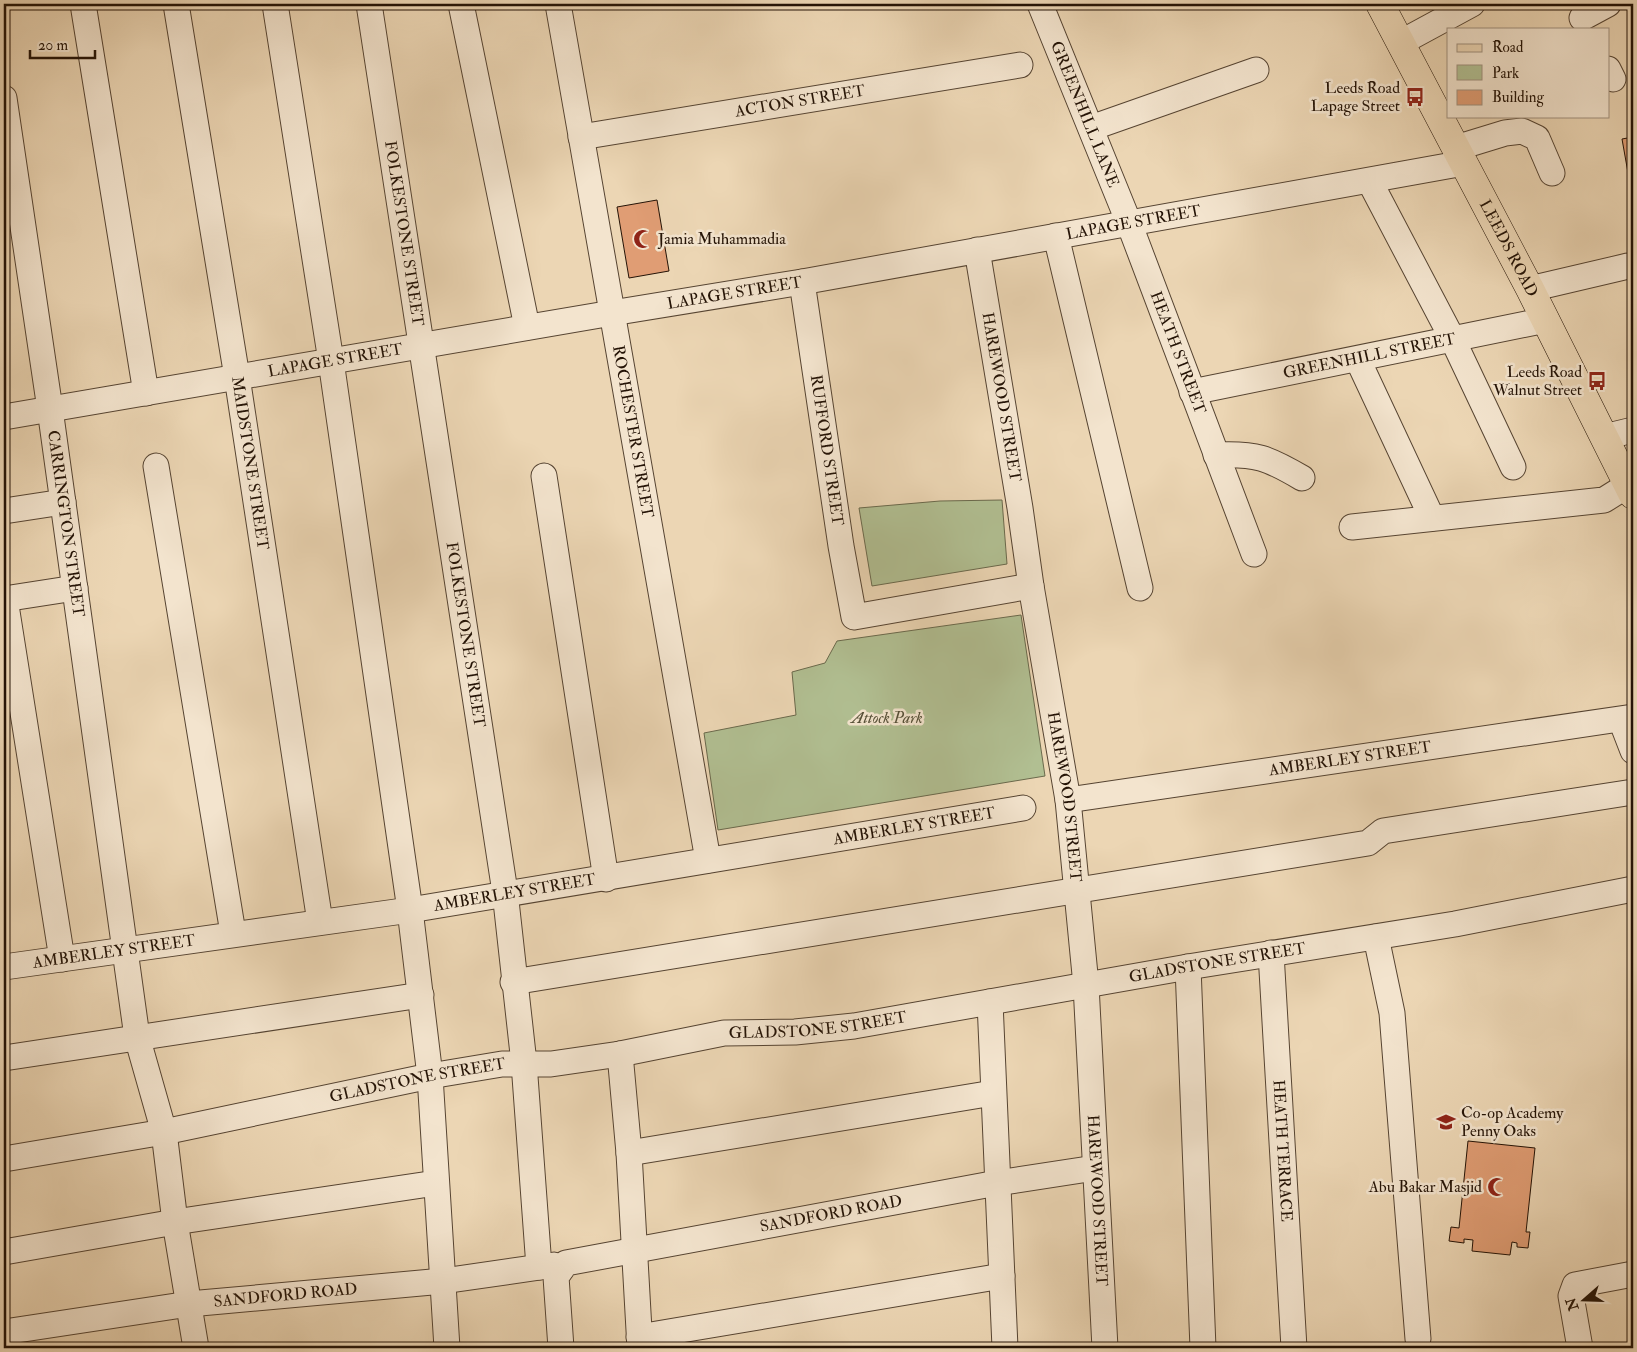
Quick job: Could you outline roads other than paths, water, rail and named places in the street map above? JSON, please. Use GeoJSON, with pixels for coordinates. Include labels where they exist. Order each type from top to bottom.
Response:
{"type":"FeatureCollection","features":[{"type":"Feature","properties":{"kind":"main road","name":"LEEDS ROAD"},"geometry":{"type":"LineString","coordinates":[[1380,4],[1530,289],[1631,490]]}},
{"type":"Feature","properties":{"kind":"street"},"geometry":{"type":"LineString","coordinates":[[83,4],[146,393]]}},
{"type":"Feature","properties":{"kind":"street","name":"MAIDSTONE STREET"},"geometry":{"type":"LineString","coordinates":[[176,4],[237,377],[320,922]]}},
{"type":"Feature","properties":{"kind":"street"},"geometry":{"type":"LineString","coordinates":[[275,4],[332,361],[421,995],[430,1076],[447,1348]]}},
{"type":"Feature","properties":{"kind":"street","name":"FOLKESTONE STREET"},"geometry":{"type":"LineString","coordinates":[[369,4],[505,892],[513,982],[513,1063],[554,1269],[561,1348]]}},
{"type":"Feature","properties":{"kind":"street"},"geometry":{"type":"LineString","coordinates":[[462,4],[527,327]]}},
{"type":"Feature","properties":{"kind":"street","name":"ROCHESTER STREET"},"geometry":{"type":"LineString","coordinates":[[558,4],[708,860]]}},
{"type":"Feature","properties":{"kind":"street","name":"GREENHILL LANE"},"geometry":{"type":"LineString","coordinates":[[1040,4],[1129,223]]}},
{"type":"Feature","properties":{"kind":"street"},"geometry":{"type":"LineString","coordinates":[[1400,43],[1472,4]]}},
{"type":"Feature","properties":{"kind":"street"},"geometry":{"type":"LineString","coordinates":[[1581,17],[1608,4]]}},
{"type":"Feature","properties":{"kind":"street","name":"ACTON STREET"},"geometry":{"type":"LineString","coordinates":[[581,137],[1020,65]]}},
{"type":"Feature","properties":{"kind":"street"},"geometry":{"type":"LineString","coordinates":[[1090,128],[1256,70]]}},
{"type":"Feature","properties":{"kind":"street","name":"CARRINGTON STREET"},"geometry":{"type":"LineString","coordinates":[[4,98],[56,447],[137,1037],[164,1132],[175,1222],[196,1348]]}},
{"type":"Feature","properties":{"kind":"street","name":"LAPAGE STREET"},"geometry":{"type":"LineString","coordinates":[[4,417],[612,312],[802,282],[1370,182],[1400,176],[1460,156],[1505,133],[1522,131],[1537,138],[1552,173]]}},
{"type":"Feature","properties":{"kind":"street"},"geometry":{"type":"LineString","coordinates":[[1370,182],[1452,338],[1513,467]]}},
{"type":"Feature","properties":{"kind":"street","name":"HEATH STREET"},"geometry":{"type":"LineString","coordinates":[[1129,223],[1254,554]]}},
{"type":"Feature","properties":{"kind":"street"},"geometry":{"type":"LineString","coordinates":[[1056,236],[1140,588]]}},
{"type":"Feature","properties":{"kind":"street","name":"HAREWOOD STREET"},"geometry":{"type":"LineString","coordinates":[[977,250],[1020,508],[1030,586],[1068,800],[1086,985],[1105,1348]]}},
{"type":"Feature","properties":{"kind":"street"},"geometry":{"type":"LineString","coordinates":[[1530,289],[1628,266]]}},
{"type":"Feature","properties":{"kind":"street","name":"RUFFORD STREET"},"geometry":{"type":"LineString","coordinates":[[802,282],[841,546],[854,617],[1030,586]]}},
{"type":"Feature","properties":{"kind":"street","name":"GREENHILL STREET"},"geometry":{"type":"LineString","coordinates":[[1192,392],[1358,360],[1480,332],[1546,320]]}},
{"type":"Feature","properties":{"kind":"street"},"geometry":{"type":"LineString","coordinates":[[1358,360],[1432,518]]}},
{"type":"Feature","properties":{"kind":"street"},"geometry":{"type":"LineString","coordinates":[[1604,437],[1633,430]]}},
{"type":"Feature","properties":{"kind":"street"},"geometry":{"type":"LineString","coordinates":[[1216,456],[1243,454],[1265,458],[1302,478]]}},
{"type":"Feature","properties":{"kind":"street"},"geometry":{"type":"LineString","coordinates":[[156,466],[233,933]]}},
{"type":"Feature","properties":{"kind":"street"},"geometry":{"type":"LineString","coordinates":[[544,476],[606,878]]}},
{"type":"Feature","properties":{"kind":"street"},"geometry":{"type":"LineString","coordinates":[[1352,527],[1604,500],[1631,490]]}},
{"type":"Feature","properties":{"kind":"street"},"geometry":{"type":"LineString","coordinates":[[4,511],[63,502]]}},
{"type":"Feature","properties":{"kind":"street"},"geometry":{"type":"LineString","coordinates":[[62,959],[4,599],[75,588]]}},
{"type":"Feature","properties":{"kind":"street"},"geometry":{"type":"LineString","coordinates":[[1627,718],[1633,751]]}},
{"type":"Feature","properties":{"kind":"street","name":"AMBERLEY STREET"},"geometry":{"type":"LineString","coordinates":[[1068,800],[1627,718]]}},
{"type":"Feature","properties":{"kind":"street"},"geometry":{"type":"LineString","coordinates":[[513,982],[1368,843],[1383,831],[1633,792]]}},
{"type":"Feature","properties":{"kind":"street","name":"AMBERLEY STREET"},"geometry":{"type":"LineString","coordinates":[[4,967],[233,933],[410,910],[505,892],[606,878],[1023,808]]}},
{"type":"Feature","properties":{"kind":"street","name":"GLADSTONE STREET"},"geometry":{"type":"LineString","coordinates":[[4,1159],[164,1132],[430,1076],[513,1063],[552,1064],[620,1054],[724,1033],[795,1032],[854,1026],[1188,966],[1422,930],[1633,889]]}},
{"type":"Feature","properties":{"kind":"street"},"geometry":{"type":"LineString","coordinates":[[1376,937],[1392,1013],[1418,1339]]}},
{"type":"Feature","properties":{"kind":"street","name":"HEATH TERRACE"},"geometry":{"type":"LineString","coordinates":[[1271,953],[1294,1348]]}},
{"type":"Feature","properties":{"kind":"street"},"geometry":{"type":"LineString","coordinates":[[1188,966],[1203,1348]]}},
{"type":"Feature","properties":{"kind":"street"},"geometry":{"type":"LineString","coordinates":[[4,1058],[421,995]]}},
{"type":"Feature","properties":{"kind":"street"},"geometry":{"type":"LineString","coordinates":[[990,1002],[1005,1348]]}},
{"type":"Feature","properties":{"kind":"street"},"geometry":{"type":"LineString","coordinates":[[620,1054],[629,1153],[639,1343],[1002,1276]]}},
{"type":"Feature","properties":{"kind":"street"},"geometry":{"type":"LineString","coordinates":[[629,1153],[993,1093]]}},
{"type":"Feature","properties":{"kind":"street","name":"SANDFORD ROAD"},"geometry":{"type":"LineString","coordinates":[[4,1332],[190,1304],[554,1269],[997,1183],[1095,1168]]}},
{"type":"Feature","properties":{"kind":"street"},"geometry":{"type":"LineString","coordinates":[[4,1252],[175,1222],[436,1184]]}},
{"type":"Feature","properties":{"kind":"street"},"geometry":{"type":"LineString","coordinates":[[1580,1348],[1571,1296],[1576,1285],[1633,1274]]}},
{"type":"Feature","properties":{"kind":"place","name":"Leeds Road Lapage Street"},"geometry":{"type":"Point","coordinates":[1415,97]}},
{"type":"Feature","properties":{"kind":"place","name":"Jamia Muhammadia"},"geometry":{"type":"Point","coordinates":[643,239]}},
{"type":"Feature","properties":{"kind":"place","name":"Leeds Road Walnut Street"},"geometry":{"type":"Point","coordinates":[1597,381]}},
{"type":"Feature","properties":{"kind":"place","name":"Co-op Academy Penny Oaks"},"geometry":{"type":"Point","coordinates":[1446,1122]}},
{"type":"Feature","properties":{"kind":"place","name":"Abu Bakar Masjid"},"geometry":{"type":"Point","coordinates":[1497,1187]}},
{"type":"Feature","properties":{"kind":"park label","name":"Attock Park"},"geometry":{"type":"Point","coordinates":[887,718]}}]}
